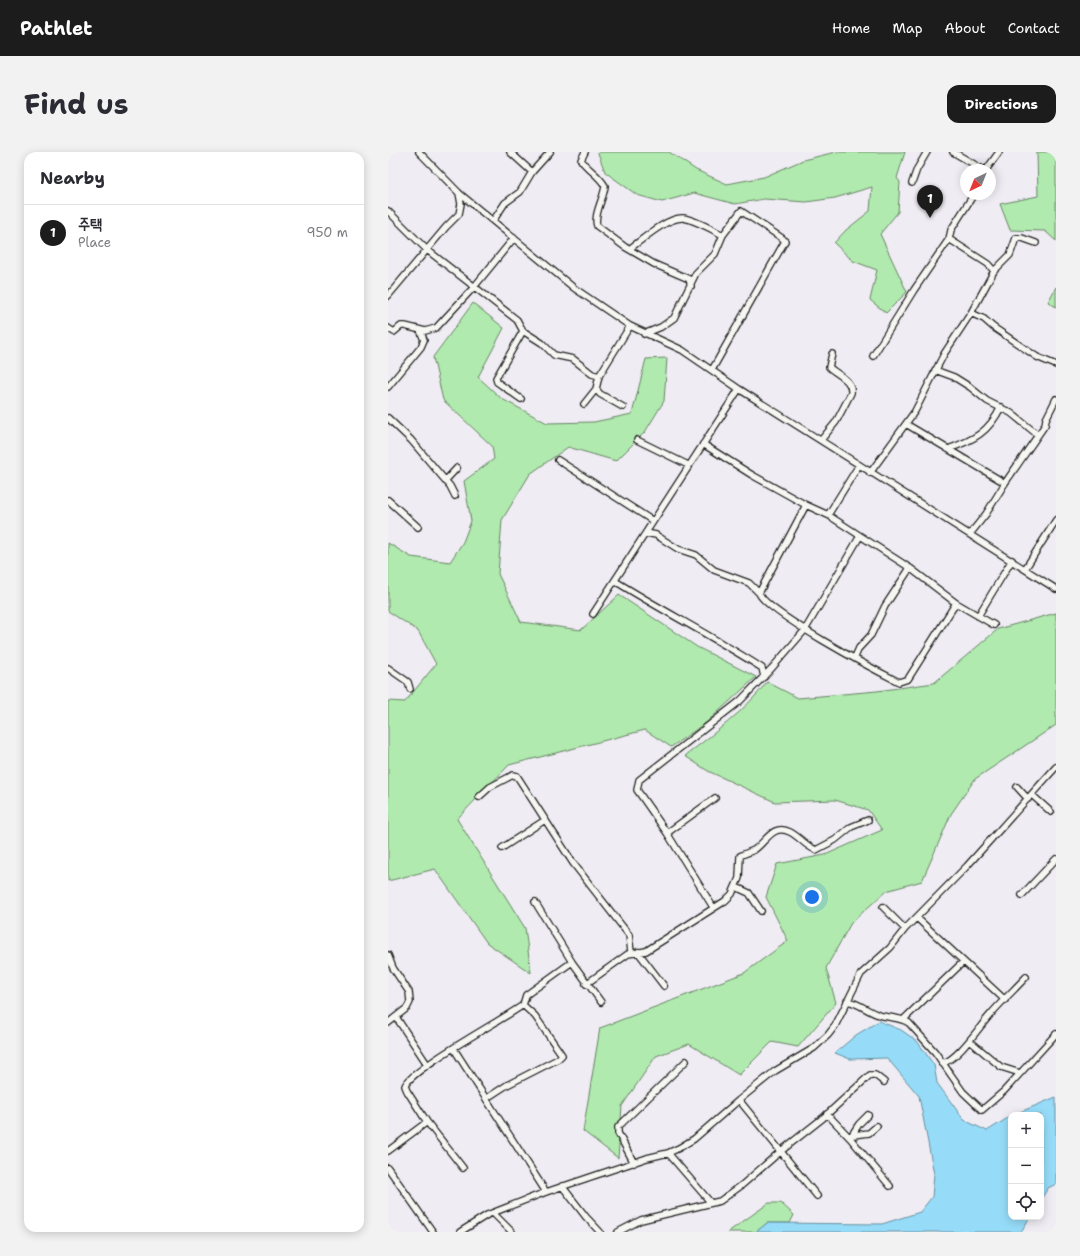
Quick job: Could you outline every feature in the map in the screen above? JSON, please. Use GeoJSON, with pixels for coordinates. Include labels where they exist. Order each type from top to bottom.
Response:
{"type":"FeatureCollection","features":[{"type":"Feature","properties":{"kind":"street"},"geometry":{"type":"LineString","coordinates":[[419,152],[459,193],[574,288],[630,326],[644,334],[682,350],[738,389],[1056,589]]}},
{"type":"Feature","properties":{"kind":"street"},"geometry":{"type":"LineString","coordinates":[[510,152],[532,172]]}},
{"type":"Feature","properties":{"kind":"street"},"geometry":{"type":"LineString","coordinates":[[492,221],[500,208],[524,187],[532,172],[550,152]]}},
{"type":"Feature","properties":{"kind":"street"},"geometry":{"type":"LineString","coordinates":[[585,152],[581,160],[586,166],[597,174],[605,186],[604,196],[595,221],[596,226],[629,249],[661,268],[689,279],[690,286]]}},
{"type":"Feature","properties":{"kind":"street"},"geometry":{"type":"LineString","coordinates":[[912,183],[917,169],[926,152]]}},
{"type":"Feature","properties":{"kind":"street"},"geometry":{"type":"LineString","coordinates":[[953,152],[974,164]]}},
{"type":"Feature","properties":{"kind":"street"},"geometry":{"type":"LineString","coordinates":[[990,164],[999,152]]}},
{"type":"Feature","properties":{"kind":"street"},"geometry":{"type":"LineString","coordinates":[[388,296],[426,249],[459,214],[461,204],[459,193]]}},
{"type":"Feature","properties":{"kind":"street"},"geometry":{"type":"LineString","coordinates":[[873,356],[914,290],[949,239],[951,230],[970,200]]}},
{"type":"Feature","properties":{"kind":"street"},"geometry":{"type":"LineString","coordinates":[[388,211],[426,249],[517,320],[523,331],[542,343],[554,354],[574,359],[592,374],[599,376]]}},
{"type":"Feature","properties":{"kind":"street"},"geometry":{"type":"LineString","coordinates":[[644,334],[661,327],[674,318],[696,274],[715,254],[723,235],[741,211],[782,238],[784,241],[712,370]]}},
{"type":"Feature","properties":{"kind":"street"},"geometry":{"type":"LineString","coordinates":[[629,249],[662,225],[677,219],[692,221],[723,235]]}},
{"type":"Feature","properties":{"kind":"street"},"geometry":{"type":"LineString","coordinates":[[388,328],[394,332],[401,326],[425,331],[436,328],[474,286],[514,238]]}},
{"type":"Feature","properties":{"kind":"street"},"geometry":{"type":"LineString","coordinates":[[870,472],[915,411],[935,370],[971,312],[994,271],[1010,255],[1016,238],[1022,238],[1036,243]]}},
{"type":"Feature","properties":{"kind":"street"},"geometry":{"type":"LineString","coordinates":[[949,239],[988,264],[994,271]]}},
{"type":"Feature","properties":{"kind":"street"},"geometry":{"type":"LineString","coordinates":[[971,312],[984,319],[993,327],[1037,357],[1056,365]]}},
{"type":"Feature","properties":{"kind":"street"},"geometry":{"type":"LineString","coordinates":[[584,404],[596,389],[599,376],[630,326]]}},
{"type":"Feature","properties":{"kind":"street"},"geometry":{"type":"LineString","coordinates":[[388,387],[421,347],[424,340],[420,330]]}},
{"type":"Feature","properties":{"kind":"street"},"geometry":{"type":"LineString","coordinates":[[521,398],[497,382],[496,378],[523,331]]}},
{"type":"Feature","properties":{"kind":"street"},"geometry":{"type":"LineString","coordinates":[[821,440],[842,411],[852,389],[846,379],[829,366],[832,354]]}},
{"type":"Feature","properties":{"kind":"street"},"geometry":{"type":"LineString","coordinates":[[935,370],[954,377],[970,387],[987,401],[1001,407],[1038,434]]}},
{"type":"Feature","properties":{"kind":"street"},"geometry":{"type":"LineString","coordinates":[[596,389],[600,394],[623,407]]}},
{"type":"Feature","properties":{"kind":"street"},"geometry":{"type":"LineString","coordinates":[[593,614],[738,389]]}},
{"type":"Feature","properties":{"kind":"street"},"geometry":{"type":"LineString","coordinates":[[970,534],[986,514],[1005,483],[1045,425],[1046,418],[1056,399]]}},
{"type":"Feature","properties":{"kind":"street"},"geometry":{"type":"LineString","coordinates":[[948,449],[966,443],[982,433],[994,420],[1001,407]]}},
{"type":"Feature","properties":{"kind":"street"},"geometry":{"type":"LineString","coordinates":[[388,418],[411,440],[450,486],[455,496]]}},
{"type":"Feature","properties":{"kind":"street"},"geometry":{"type":"LineString","coordinates":[[906,424],[1005,483]]}},
{"type":"Feature","properties":{"kind":"street"},"geometry":{"type":"LineString","coordinates":[[637,440],[688,465]]}},
{"type":"Feature","properties":{"kind":"street"},"geometry":{"type":"LineString","coordinates":[[703,444],[752,475],[806,506],[828,515],[910,568],[956,603],[994,626]]}},
{"type":"Feature","properties":{"kind":"street"},"geometry":{"type":"LineString","coordinates":[[558,460],[653,521]]}},
{"type":"Feature","properties":{"kind":"street"},"geometry":{"type":"LineString","coordinates":[[828,515],[859,465]]}},
{"type":"Feature","properties":{"kind":"street"},"geometry":{"type":"LineString","coordinates":[[445,481],[457,468]]}},
{"type":"Feature","properties":{"kind":"street"},"geometry":{"type":"LineString","coordinates":[[388,500],[418,527]]}},
{"type":"Feature","properties":{"kind":"street"},"geometry":{"type":"LineString","coordinates":[[759,593],[806,506]]}},
{"type":"Feature","properties":{"kind":"street"},"geometry":{"type":"LineString","coordinates":[[1025,569],[1056,520]]}},
{"type":"Feature","properties":{"kind":"street"},"geometry":{"type":"LineString","coordinates":[[646,532],[656,535],[678,549],[696,555],[714,570],[749,583],[759,593],[761,598],[805,630],[899,682],[908,679],[956,603]]}},
{"type":"Feature","properties":{"kind":"street"},"geometry":{"type":"LineString","coordinates":[[713,907],[668,833],[636,790],[639,780],[740,701],[764,677],[805,630],[860,536]]}},
{"type":"Feature","properties":{"kind":"street"},"geometry":{"type":"LineString","coordinates":[[978,616],[1012,560]]}},
{"type":"Feature","properties":{"kind":"street"},"geometry":{"type":"LineString","coordinates":[[855,658],[859,648],[871,635],[885,606],[910,568]]}},
{"type":"Feature","properties":{"kind":"street"},"geometry":{"type":"LineString","coordinates":[[615,581],[681,618],[699,631],[762,668],[764,677]]}},
{"type":"Feature","properties":{"kind":"street"},"geometry":{"type":"LineString","coordinates":[[388,668],[408,682],[410,689]]}},
{"type":"Feature","properties":{"kind":"street"},"geometry":{"type":"LineString","coordinates":[[460,1232],[492,1213],[546,1192],[668,1153],[694,1139],[775,1071],[814,1048],[828,1035],[861,974],[868,966],[883,956],[916,918],[1030,797],[1056,767]]}},
{"type":"Feature","properties":{"kind":"street"},"geometry":{"type":"LineString","coordinates":[[479,797],[490,787],[514,775],[517,776],[573,863],[629,935],[631,952]]}},
{"type":"Feature","properties":{"kind":"street"},"geometry":{"type":"LineString","coordinates":[[1017,787],[1051,812]]}},
{"type":"Feature","properties":{"kind":"street"},"geometry":{"type":"LineString","coordinates":[[668,833],[715,798]]}},
{"type":"Feature","properties":{"kind":"street"},"geometry":{"type":"LineString","coordinates":[[502,848],[545,820]]}},
{"type":"Feature","properties":{"kind":"street"},"geometry":{"type":"LineString","coordinates":[[586,984],[631,952],[646,951],[728,898],[736,887],[741,873],[740,856],[757,848],[772,833],[778,830],[789,831],[807,846],[816,850],[835,840],[851,827],[868,820]]}},
{"type":"Feature","properties":{"kind":"street"},"geometry":{"type":"LineString","coordinates":[[1022,895],[1056,859]]}},
{"type":"Feature","properties":{"kind":"street"},"geometry":{"type":"LineString","coordinates":[[736,887],[749,893],[761,911]]}},
{"type":"Feature","properties":{"kind":"street"},"geometry":{"type":"LineString","coordinates":[[535,902],[586,984],[601,1002]]}},
{"type":"Feature","properties":{"kind":"street"},"geometry":{"type":"LineString","coordinates":[[883,907],[906,929]]}},
{"type":"Feature","properties":{"kind":"street"},"geometry":{"type":"LineString","coordinates":[[916,918],[1005,1000]]}},
{"type":"Feature","properties":{"kind":"street"},"geometry":{"type":"LineString","coordinates":[[638,952],[664,986]]}},
{"type":"Feature","properties":{"kind":"street"},"geometry":{"type":"LineString","coordinates":[[388,955],[393,968],[410,994],[409,1005],[388,1023]]}},
{"type":"Feature","properties":{"kind":"street"},"geometry":{"type":"LineString","coordinates":[[463,1168],[427,1122],[405,1086],[407,1082],[427,1064],[454,1049],[523,1005],[526,995],[572,962]]}},
{"type":"Feature","properties":{"kind":"street"},"geometry":{"type":"LineString","coordinates":[[903,1020],[963,962]]}},
{"type":"Feature","properties":{"kind":"street"},"geometry":{"type":"LineString","coordinates":[[942,1063],[948,1061],[970,1041],[988,1017],[1026,977]]}},
{"type":"Feature","properties":{"kind":"street"},"geometry":{"type":"LineString","coordinates":[[847,1001],[856,1002],[878,1015],[903,1020],[923,1037],[963,1092],[982,1110],[996,1099],[1056,1034]]}},
{"type":"Feature","properties":{"kind":"street"},"geometry":{"type":"LineString","coordinates":[[487,1098],[507,1085],[558,1059],[562,1055],[535,1016],[523,1005]]}},
{"type":"Feature","properties":{"kind":"street"},"geometry":{"type":"LineString","coordinates":[[396,1017],[427,1064]]}},
{"type":"Feature","properties":{"kind":"street"},"geometry":{"type":"LineString","coordinates":[[970,1041],[1002,1067],[1020,1073]]}},
{"type":"Feature","properties":{"kind":"street"},"geometry":{"type":"LineString","coordinates":[[454,1049],[487,1098],[546,1192]]}},
{"type":"Feature","properties":{"kind":"street"},"geometry":{"type":"LineString","coordinates":[[634,1163],[618,1134],[618,1127],[686,1061]]}},
{"type":"Feature","properties":{"kind":"street"},"geometry":{"type":"LineString","coordinates":[[618,1232],[641,1220],[720,1200],[742,1185],[780,1151],[827,1114],[870,1075],[875,1075],[884,1082]]}},
{"type":"Feature","properties":{"kind":"street"},"geometry":{"type":"LineString","coordinates":[[739,1100],[817,1196]]}},
{"type":"Feature","properties":{"kind":"street"},"geometry":{"type":"LineString","coordinates":[[827,1114],[852,1137],[890,1186]]}},
{"type":"Feature","properties":{"kind":"street"},"geometry":{"type":"LineString","coordinates":[[852,1137],[859,1124],[868,1116]]}},
{"type":"Feature","properties":{"kind":"street"},"geometry":{"type":"LineString","coordinates":[[388,1151],[427,1122]]}},
{"type":"Feature","properties":{"kind":"street"},"geometry":{"type":"LineString","coordinates":[[852,1137],[869,1133],[877,1126]]}},
{"type":"Feature","properties":{"kind":"street"},"geometry":{"type":"LineString","coordinates":[[668,1153],[712,1203]]}},
{"type":"Feature","properties":{"kind":"street"},"geometry":{"type":"LineString","coordinates":[[388,1168],[433,1232]]}},
{"type":"Feature","properties":{"kind":"street"},"geometry":{"type":"LineString","coordinates":[[562,1186],[586,1217],[600,1232]]}},
{"type":"Feature","properties":{"kind":"street"},"geometry":{"type":"LineString","coordinates":[[492,1213],[512,1232]]}},
{"type":"Feature","properties":{"kind":"green space"},"geometry":{"type":"Polygon","coordinates":[[[669,152],[696,170],[727,184],[764,177],[803,160],[836,152],[905,152],[897,178],[900,182],[898,212],[880,234],[907,292],[886,313],[870,300],[877,270],[853,261],[834,243],[846,230],[870,211],[872,187],[835,198],[806,202],[764,199],[735,204],[694,193],[662,202],[637,195],[605,172],[598,153],[669,152]]]}},
{"type":"Feature","properties":{"kind":"green space"},"geometry":{"type":"Polygon","coordinates":[[[1037,152],[1056,152],[1056,241],[1045,231],[1010,230],[1000,204],[1038,196],[1037,152]]]}},
{"type":"Feature","properties":{"kind":"green space"},"geometry":{"type":"Polygon","coordinates":[[[1056,287],[1056,307],[1048,302],[1056,287]]]}},
{"type":"Feature","properties":{"kind":"green space"},"geometry":{"type":"Polygon","coordinates":[[[473,303],[504,328],[478,377],[502,399],[547,423],[594,422],[632,414],[646,359],[667,358],[664,401],[645,432],[616,461],[568,447],[530,474],[502,520],[498,574],[521,622],[581,630],[619,595],[697,647],[756,677],[707,722],[671,747],[645,730],[509,765],[457,819],[525,928],[531,973],[487,943],[435,869],[388,881],[388,701],[405,702],[436,664],[418,631],[388,611],[388,543],[411,557],[450,562],[463,542],[471,521],[464,481],[494,459],[492,446],[443,400],[433,357],[473,303]]]}},
{"type":"Feature","properties":{"kind":"green space"},"geometry":{"type":"Polygon","coordinates":[[[1056,613],[1056,725],[975,779],[951,814],[922,881],[886,891],[851,923],[826,968],[836,1003],[798,1047],[772,1042],[739,1075],[689,1044],[656,1056],[622,1106],[618,1158],[583,1131],[600,1028],[744,973],[788,941],[766,897],[777,864],[825,855],[882,830],[868,810],[835,800],[775,802],[708,771],[685,756],[739,713],[767,682],[798,698],[877,691],[934,683],[998,629],[1056,613]]]}},
{"type":"Feature","properties":{"kind":"green space"},"geometry":{"type":"Polygon","coordinates":[[[769,1203],[781,1203],[794,1215],[790,1223],[767,1223],[756,1232],[728,1232],[769,1203]]]}},
{"type":"Feature","properties":{"kind":"water"},"geometry":{"type":"Polygon","coordinates":[[[879,1021],[901,1030],[917,1041],[934,1065],[937,1083],[964,1120],[987,1131],[1008,1118],[1008,1220],[1028,1220],[1021,1232],[756,1232],[767,1223],[882,1224],[920,1212],[932,1197],[934,1174],[919,1096],[887,1058],[850,1059],[835,1053],[856,1035],[879,1021]]]}},
{"type":"Feature","properties":{"kind":"water"},"geometry":{"type":"Polygon","coordinates":[[[1056,1097],[1056,1184],[1048,1188],[1044,1194],[1044,1112],[1020,1112],[1056,1097]]]}},
{"type":"Feature","properties":{"kind":"place","name":"주택"},"geometry":{"type":"Point","coordinates":[930,218]}}]}
